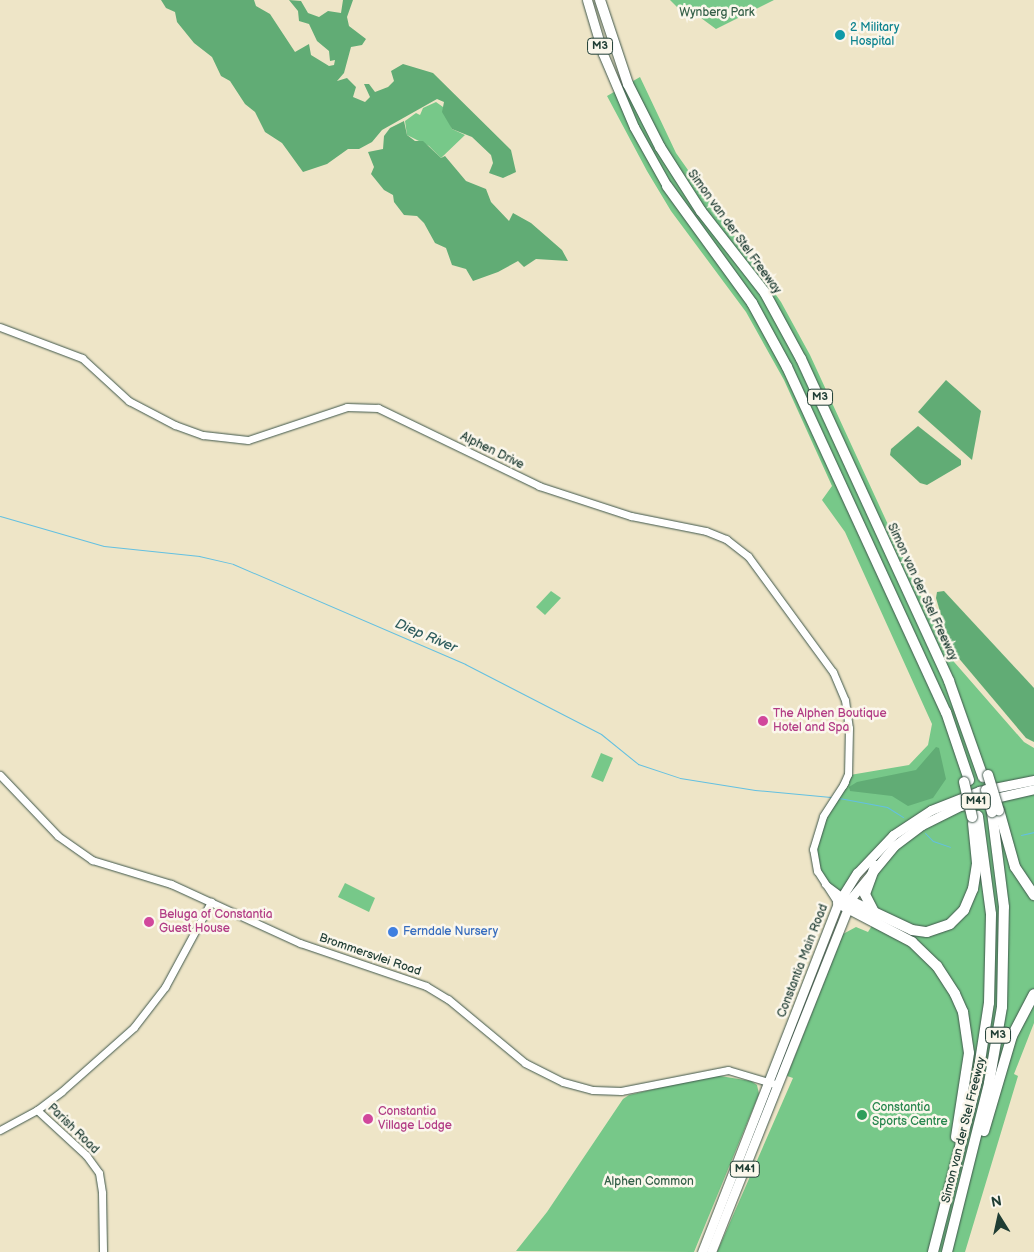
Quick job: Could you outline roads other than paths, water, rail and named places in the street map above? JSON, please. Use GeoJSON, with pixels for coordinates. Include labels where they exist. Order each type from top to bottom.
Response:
{"type":"FeatureCollection","features":[{"type":"Feature","properties":{"kind":"highway","name":"Simon van der Stel Freeway"},"geometry":{"type":"LineString","coordinates":[[600,0],[628,84],[660,147],[701,211],[765,293],[802,358],[969,733],[986,776],[995,811],[1003,887],[1004,985],[989,1083],[947,1252]]}},
{"type":"Feature","properties":{"kind":"highway","name":"M3"},"geometry":{"type":"LineString","coordinates":[[667,186],[690,222],[736,280],[770,334],[932,682],[967,781],[975,816]]}},
{"type":"Feature","properties":{"kind":"highway"},"geometry":{"type":"LineString","coordinates":[[995,811],[1015,867],[1034,895]]}},
{"type":"Feature","properties":{"kind":"highway","name":"Simon van der Stel Freeway"},"geometry":{"type":"LineString","coordinates":[[933,1252],[976,1081],[989,1003],[991,914],[975,816]]}},
{"type":"Feature","properties":{"kind":"highway"},"geometry":{"type":"LineString","coordinates":[[844,902],[904,927],[927,932],[942,928],[955,920],[970,898],[976,874],[975,816]]}},
{"type":"Feature","properties":{"kind":"highway"},"geometry":{"type":"LineString","coordinates":[[875,866],[865,896],[869,907],[878,916]]}},
{"type":"Feature","properties":{"kind":"highway"},"geometry":{"type":"LineString","coordinates":[[844,902],[893,931],[925,953],[947,979],[963,1012],[967,1034],[967,1072],[945,1202]]}},
{"type":"Feature","properties":{"kind":"highway"},"geometry":{"type":"LineString","coordinates":[[964,1185],[973,1168],[1010,1043],[1034,994]]}},
{"type":"Feature","properties":{"kind":"main road","name":"M3"},"geometry":{"type":"LineString","coordinates":[[587,0],[603,54],[627,112],[667,186]]}},
{"type":"Feature","properties":{"kind":"main road","name":"Constantia Main Road"},"geometry":{"type":"LineString","coordinates":[[711,1252],[844,902],[878,849],[918,817],[979,790],[1034,780]]}},
{"type":"Feature","properties":{"kind":"main road","name":"Constantia Main Road"},"geometry":{"type":"LineString","coordinates":[[844,902],[875,866],[912,832],[941,815],[982,799],[1034,789]]}},
{"type":"Feature","properties":{"kind":"main road","name":"Constantia Main Road"},"geometry":{"type":"LineString","coordinates":[[702,1252],[774,1083]]}},
{"type":"Feature","properties":{"kind":"street","name":"Alphen Drive"},"geometry":{"type":"LineString","coordinates":[[0,326],[82,358],[129,401],[175,425],[203,435],[248,440],[348,407],[378,408],[540,486],[631,516],[706,531],[726,539],[748,556],[833,672],[848,712],[849,773],[843,786],[823,816],[814,840],[813,860],[822,882],[844,902]]}},
{"type":"Feature","properties":{"kind":"street","name":"Brommersvlei Road"},"geometry":{"type":"LineString","coordinates":[[0,774],[58,836],[85,856],[171,884],[300,943],[426,986],[448,1000],[525,1063],[570,1084],[621,1091],[728,1070],[774,1083]]}},
{"type":"Feature","properties":{"kind":"street"},"geometry":{"type":"LineString","coordinates":[[0,1130],[37,1110],[92,1067],[134,1027],[165,987],[211,902]]}},
{"type":"Feature","properties":{"kind":"street","name":"Parish Road"},"geometry":{"type":"LineString","coordinates":[[37,1110],[86,1155],[99,1173],[102,1252]]}},
{"type":"Feature","properties":{"kind":"waterway","name":"Diep River"},"geometry":{"type":"LineString","coordinates":[[0,516],[104,546],[199,556],[233,564],[465,664],[601,734],[638,764],[680,778],[755,790],[831,797]]}},
{"type":"Feature","properties":{"kind":"waterway","name":"Diep River"},"geometry":{"type":"LineString","coordinates":[[839,798],[887,807],[903,817]]}},
{"type":"Feature","properties":{"kind":"waterway","name":"Diep River"},"geometry":{"type":"LineString","coordinates":[[1021,835],[1034,832]]}},
{"type":"Feature","properties":{"kind":"waterway","name":"Diep River"},"geometry":{"type":"LineString","coordinates":[[925,833],[933,841],[950,847]]}},
{"type":"Feature","properties":{"kind":"place","name":"2 Military Hospital"},"geometry":{"type":"Point","coordinates":[840,35]}},
{"type":"Feature","properties":{"kind":"place","name":"The Alphen Boutique Hotel and Spa"},"geometry":{"type":"Point","coordinates":[763,721]}},
{"type":"Feature","properties":{"kind":"place","name":"Beluga of Constantia Guest House"},"geometry":{"type":"Point","coordinates":[149,922]}},
{"type":"Feature","properties":{"kind":"place","name":"Ferndale Nursery"},"geometry":{"type":"Point","coordinates":[393,932]}},
{"type":"Feature","properties":{"kind":"place","name":"Constantia Sports Centre"},"geometry":{"type":"Point","coordinates":[862,1115]}},
{"type":"Feature","properties":{"kind":"place","name":"Constantia Village Lodge"},"geometry":{"type":"Point","coordinates":[368,1119]}},
{"type":"Feature","properties":{"kind":"park label","name":"Wynberg Park"},"geometry":{"type":"Point","coordinates":[717,13]}},
{"type":"Feature","properties":{"kind":"park label","name":"Alphen Common"},"geometry":{"type":"Point","coordinates":[649,1182]}}]}
